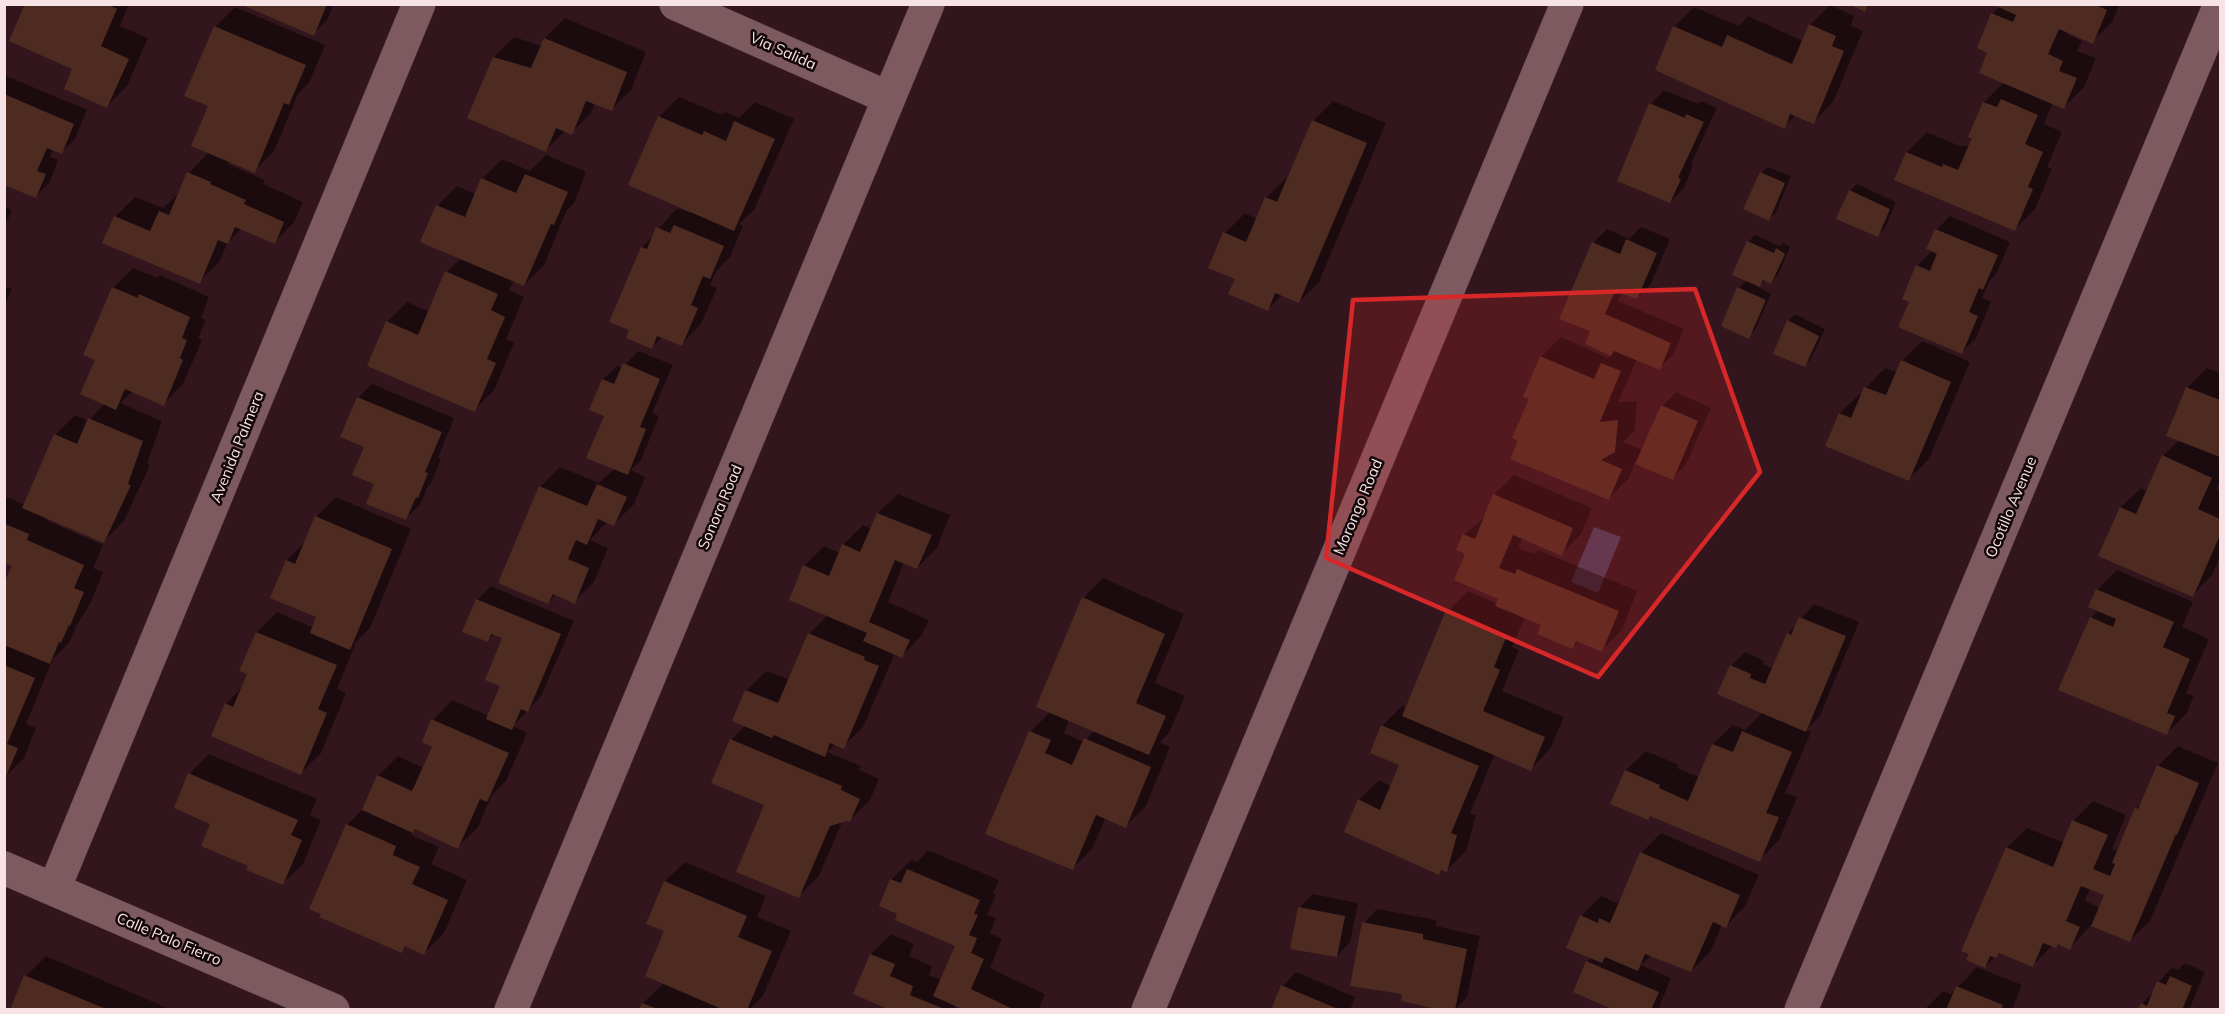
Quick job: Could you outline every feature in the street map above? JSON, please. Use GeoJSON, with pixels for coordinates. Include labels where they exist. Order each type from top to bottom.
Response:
{"type":"FeatureCollection","features":[{"type":"Feature","properties":{"kind":"street","name":"Avenida Palmera"},"geometry":{"type":"LineString","coordinates":[[54,890],[419,4]]}},
{"type":"Feature","properties":{"kind":"street","name":"Via Salida"},"geometry":{"type":"LineString","coordinates":[[676,4],[889,98]]}},
{"type":"Feature","properties":{"kind":"street","name":"Sonora Road"},"geometry":{"type":"LineString","coordinates":[[511,1010],[928,4]]}},
{"type":"Feature","properties":{"kind":"street","name":"Morongo Road"},"geometry":{"type":"LineString","coordinates":[[1148,1010],[1567,4]]}},
{"type":"Feature","properties":{"kind":"street","name":"Ocotillo Avenue"},"geometry":{"type":"LineString","coordinates":[[1801,1010],[2220,4]]}},
{"type":"Feature","properties":{"kind":"street","name":"Calle Palo Fierro"},"geometry":{"type":"LineString","coordinates":[[4,868],[333,1010]]}},
{"type":"Feature","properties":{"kind":"highlighted area"},"geometry":{"type":"Polygon","coordinates":[[[1695,289],[1760,472],[1598,677],[1326,558],[1353,300],[1695,289]]]}},
{"type":"Feature","properties":{"kind":"shaded area"},"geometry":{"type":"Polygon","coordinates":[[[1594,527],[1621,537],[1598,593],[1571,582],[1594,527]]]}},
{"type":"Feature","properties":{"kind":"building"},"geometry":{"type":"Polygon","coordinates":[[[25,4],[107,4],[117,9],[101,46],[129,59],[107,108],[64,89],[72,69],[9,41],[25,4]]]}},
{"type":"Feature","properties":{"kind":"building"},"geometry":{"type":"Polygon","coordinates":[[[240,4],[327,4],[314,36],[240,4]]]}},
{"type":"Feature","properties":{"kind":"building"},"geometry":{"type":"Polygon","coordinates":[[[1849,4],[1868,4],[1865,12],[1849,4]]]}},
{"type":"Feature","properties":{"kind":"building"},"geometry":{"type":"Polygon","coordinates":[[[1992,4],[2094,4],[2107,10],[2093,44],[2059,29],[2048,54],[2063,61],[2059,71],[2077,78],[2064,109],[1979,73],[1987,53],[1977,48],[1991,13],[2013,22],[2016,15],[1992,4]]]}},
{"type":"Feature","properties":{"kind":"building"},"geometry":{"type":"Polygon","coordinates":[[[1809,24],[1836,36],[1832,46],[1844,51],[1814,124],[1790,114],[1785,129],[1655,70],[1673,26],[1722,47],[1727,35],[1792,64],[1809,24]]]}},
{"type":"Feature","properties":{"kind":"building"},"geometry":{"type":"Polygon","coordinates":[[[214,26],[306,65],[289,105],[284,103],[255,173],[191,146],[208,106],[184,96],[214,26]]]}},
{"type":"Feature","properties":{"kind":"building"},"geometry":{"type":"Polygon","coordinates":[[[544,38],[627,72],[612,111],[586,101],[572,135],[556,128],[546,152],[467,118],[493,57],[531,68],[544,38]]]}},
{"type":"Feature","properties":{"kind":"building"},"geometry":{"type":"Polygon","coordinates":[[[4,94],[74,124],[62,154],[47,148],[37,171],[46,174],[36,198],[4,185],[4,94]]]}},
{"type":"Feature","properties":{"kind":"building"},"geometry":{"type":"Polygon","coordinates":[[[2001,99],[2038,115],[2025,144],[2043,152],[2028,187],[2033,189],[2015,231],[1894,180],[1906,152],[1942,167],[1943,164],[1958,170],[1972,138],[1968,137],[1983,102],[1997,107],[2001,99]]]}},
{"type":"Feature","properties":{"kind":"building"},"geometry":{"type":"Polygon","coordinates":[[[1649,103],[1685,118],[1686,114],[1704,122],[1678,178],[1681,179],[1670,203],[1617,181],[1649,103]]]}},
{"type":"Feature","properties":{"kind":"building"},"geometry":{"type":"Polygon","coordinates":[[[658,116],[702,135],[704,131],[726,141],[734,121],[775,139],[734,231],[628,185],[658,116]]]}},
{"type":"Feature","properties":{"kind":"building"},"geometry":{"type":"Polygon","coordinates":[[[1312,120],[1367,143],[1299,303],[1275,293],[1268,311],[1228,294],[1235,279],[1208,268],[1223,232],[1246,242],[1265,197],[1277,202],[1312,120]]]}},
{"type":"Feature","properties":{"kind":"building"},"geometry":{"type":"Polygon","coordinates":[[[187,172],[246,200],[244,204],[284,222],[275,244],[235,227],[228,244],[218,240],[200,284],[102,243],[114,216],[150,231],[159,211],[169,215],[187,172]]]}},
{"type":"Feature","properties":{"kind":"building"},"geometry":{"type":"Polygon","coordinates":[[[1760,172],[1785,183],[1769,221],[1743,209],[1760,172]]]}},
{"type":"Feature","properties":{"kind":"building"},"geometry":{"type":"Polygon","coordinates":[[[525,174],[568,192],[554,225],[551,224],[524,286],[420,242],[436,205],[465,217],[481,178],[516,193],[525,174]]]}},
{"type":"Feature","properties":{"kind":"building"},"geometry":{"type":"Polygon","coordinates":[[[1849,190],[1890,209],[1878,237],[1836,219],[1849,190]]]}},
{"type":"Feature","properties":{"kind":"building"},"geometry":{"type":"Polygon","coordinates":[[[674,225],[724,246],[710,279],[703,276],[691,305],[698,308],[682,346],[657,336],[652,349],[626,338],[629,330],[609,322],[641,247],[647,249],[656,227],[670,233],[674,225]]]}},
{"type":"Feature","properties":{"kind":"building"},"geometry":{"type":"Polygon","coordinates":[[[1935,229],[1998,255],[1983,290],[1979,288],[1969,312],[1978,316],[1962,354],[1898,327],[1909,302],[1902,299],[1916,265],[1930,271],[1937,253],[1926,249],[1935,229]]]}},
{"type":"Feature","properties":{"kind":"building"},"geometry":{"type":"Polygon","coordinates":[[[1626,239],[1657,253],[1637,299],[1615,291],[1605,314],[1671,343],[1660,370],[1614,351],[1611,356],[1585,344],[1590,331],[1559,319],[1592,242],[1620,254],[1626,239]]]}},
{"type":"Feature","properties":{"kind":"building"},"geometry":{"type":"Polygon","coordinates":[[[1747,241],[1774,253],[1776,248],[1785,254],[1771,284],[1763,280],[1760,287],[1732,275],[1747,241]]]}},
{"type":"Feature","properties":{"kind":"building"},"geometry":{"type":"Polygon","coordinates":[[[445,271],[498,294],[491,310],[505,317],[487,359],[496,363],[475,412],[367,366],[386,321],[418,335],[445,271]]]}},
{"type":"Feature","properties":{"kind":"building"},"geometry":{"type":"Polygon","coordinates":[[[112,287],[138,298],[139,294],[190,317],[182,338],[187,340],[180,358],[183,360],[164,406],[125,389],[116,410],[80,394],[95,360],[83,355],[112,287]]]}},
{"type":"Feature","properties":{"kind":"building"},"geometry":{"type":"Polygon","coordinates":[[[1737,287],[1766,300],[1749,339],[1721,326],[1737,287]]]}},
{"type":"Feature","properties":{"kind":"building"},"geometry":{"type":"Polygon","coordinates":[[[1787,320],[1819,336],[1805,367],[1773,354],[1787,320]]]}},
{"type":"Feature","properties":{"kind":"building"},"geometry":{"type":"Polygon","coordinates":[[[1540,356],[1594,379],[1601,363],[1621,371],[1600,422],[1618,420],[1615,452],[1601,460],[1622,469],[1609,500],[1510,459],[1518,441],[1512,438],[1529,399],[1523,397],[1540,356]]]}},
{"type":"Feature","properties":{"kind":"building"},"geometry":{"type":"Polygon","coordinates":[[[1901,360],[1951,382],[1909,481],[1825,446],[1839,413],[1851,418],[1864,387],[1886,395],[1901,360]]]}},
{"type":"Feature","properties":{"kind":"building"},"geometry":{"type":"Polygon","coordinates":[[[623,363],[660,379],[640,427],[646,429],[628,475],[586,458],[604,416],[589,410],[602,379],[614,384],[623,363]]]}},
{"type":"Feature","properties":{"kind":"building"},"geometry":{"type":"Polygon","coordinates":[[[2186,387],[2220,400],[2220,457],[2166,436],[2186,387]]]}},
{"type":"Feature","properties":{"kind":"building"},"geometry":{"type":"Polygon","coordinates":[[[357,397],[442,432],[425,472],[428,473],[418,498],[416,497],[406,520],[366,504],[374,484],[352,475],[364,447],[340,437],[357,397]]]}},
{"type":"Feature","properties":{"kind":"building"},"geometry":{"type":"Polygon","coordinates":[[[1661,405],[1698,421],[1673,480],[1635,464],[1661,405]]]}},
{"type":"Feature","properties":{"kind":"building"},"geometry":{"type":"Polygon","coordinates":[[[88,418],[143,441],[128,484],[131,485],[104,543],[22,508],[54,434],[77,444],[88,418]]]}},
{"type":"Feature","properties":{"kind":"building"},"geometry":{"type":"Polygon","coordinates":[[[2162,455],[2212,478],[2198,509],[2220,519],[2220,535],[2193,597],[2098,556],[2120,507],[2136,514],[2162,455]]]}},
{"type":"Feature","properties":{"kind":"building"},"geometry":{"type":"Polygon","coordinates":[[[597,484],[627,497],[614,526],[598,519],[587,545],[576,540],[568,559],[589,568],[575,604],[553,594],[548,604],[498,583],[539,486],[587,506],[597,484]]]}},
{"type":"Feature","properties":{"kind":"building"},"geometry":{"type":"Polygon","coordinates":[[[1493,494],[1573,528],[1562,556],[1513,535],[1499,568],[1515,574],[1517,569],[1619,611],[1602,652],[1576,641],[1572,649],[1537,634],[1541,625],[1495,606],[1498,599],[1454,580],[1465,554],[1456,550],[1463,534],[1475,539],[1493,494]]]}},
{"type":"Feature","properties":{"kind":"building"},"geometry":{"type":"Polygon","coordinates":[[[877,513],[932,535],[917,569],[895,560],[869,622],[910,640],[902,658],[863,641],[867,633],[789,600],[803,565],[829,576],[842,544],[860,552],[877,513]]]}},
{"type":"Feature","properties":{"kind":"building"},"geometry":{"type":"Polygon","coordinates":[[[315,516],[392,549],[350,650],[310,633],[316,617],[270,598],[286,560],[295,564],[315,516]]]}},
{"type":"Feature","properties":{"kind":"building"},"geometry":{"type":"Polygon","coordinates":[[[5,524],[29,534],[27,540],[84,565],[74,588],[84,592],[70,626],[61,643],[59,642],[50,664],[4,645],[4,583],[12,566],[5,563],[5,524]]]}},
{"type":"Feature","properties":{"kind":"building"},"geometry":{"type":"Polygon","coordinates":[[[2096,589],[2174,622],[2163,647],[2190,659],[2167,713],[2175,716],[2167,735],[2058,690],[2090,617],[2113,627],[2116,619],[2088,607],[2096,589]]]}},
{"type":"Feature","properties":{"kind":"building"},"geometry":{"type":"Polygon","coordinates":[[[1082,597],[1165,634],[1136,703],[1166,716],[1149,755],[1036,707],[1082,597]]]}},
{"type":"Feature","properties":{"kind":"building"},"geometry":{"type":"Polygon","coordinates":[[[476,599],[561,634],[528,712],[521,709],[512,730],[486,719],[500,686],[485,680],[502,638],[491,634],[488,642],[462,632],[476,599]]]}},
{"type":"Feature","properties":{"kind":"building"},"geometry":{"type":"Polygon","coordinates":[[[1446,610],[1507,635],[1494,667],[1500,670],[1483,711],[1545,737],[1531,771],[1402,716],[1446,610]]]}},
{"type":"Feature","properties":{"kind":"building"},"geometry":{"type":"Polygon","coordinates":[[[1799,617],[1846,636],[1806,732],[1717,694],[1730,665],[1751,674],[1750,678],[1765,684],[1787,633],[1791,635],[1799,617]]]}},
{"type":"Feature","properties":{"kind":"building"},"geometry":{"type":"Polygon","coordinates":[[[256,632],[337,665],[318,709],[327,713],[301,775],[211,736],[225,703],[233,707],[247,674],[239,671],[256,632]]]}},
{"type":"Feature","properties":{"kind":"building"},"geometry":{"type":"Polygon","coordinates":[[[808,633],[865,657],[864,660],[879,666],[844,749],[830,743],[825,757],[774,735],[772,738],[732,721],[745,690],[778,703],[808,633]]]}},
{"type":"Feature","properties":{"kind":"building"},"geometry":{"type":"Polygon","coordinates":[[[4,665],[35,678],[7,744],[18,748],[5,779],[4,665]]]}},
{"type":"Feature","properties":{"kind":"building"},"geometry":{"type":"Polygon","coordinates":[[[431,719],[509,753],[487,802],[480,799],[458,849],[415,829],[413,833],[362,810],[377,775],[412,791],[432,747],[422,742],[431,719]]]}},
{"type":"Feature","properties":{"kind":"building"},"geometry":{"type":"Polygon","coordinates":[[[1381,725],[1479,766],[1451,833],[1457,835],[1447,872],[1441,870],[1439,875],[1344,832],[1358,799],[1380,810],[1399,765],[1370,753],[1381,725]]]}},
{"type":"Feature","properties":{"kind":"building"},"geometry":{"type":"Polygon","coordinates":[[[1029,731],[1051,740],[1045,753],[1072,765],[1084,738],[1151,767],[1126,828],[1096,815],[1073,870],[985,834],[1029,731]]]}},
{"type":"Feature","properties":{"kind":"building"},"geometry":{"type":"Polygon","coordinates":[[[1742,731],[1792,752],[1766,813],[1779,817],[1760,862],[1650,816],[1648,820],[1610,804],[1625,770],[1660,785],[1659,788],[1688,801],[1712,744],[1733,752],[1742,731]]]}},
{"type":"Feature","properties":{"kind":"building"},"geometry":{"type":"Polygon","coordinates":[[[730,739],[842,786],[841,790],[860,799],[850,822],[830,826],[799,898],[736,872],[764,805],[711,783],[730,739]]]}},
{"type":"Feature","properties":{"kind":"building"},"geometry":{"type":"Polygon","coordinates":[[[2157,765],[2199,783],[2130,942],[2091,926],[2104,895],[2081,886],[2066,921],[2080,927],[2070,950],[2058,944],[2056,948],[2043,943],[2033,967],[1999,953],[1996,958],[1990,956],[1985,968],[1966,960],[1969,954],[1961,951],[2006,847],[2053,867],[2072,820],[2108,835],[2093,869],[2110,876],[2115,864],[2112,863],[2135,807],[2138,809],[2157,765]]]}},
{"type":"Feature","properties":{"kind":"building"},"geometry":{"type":"Polygon","coordinates":[[[188,773],[298,820],[291,835],[302,840],[283,885],[246,870],[248,866],[201,846],[210,824],[174,808],[188,773]]]}},
{"type":"Feature","properties":{"kind":"building"},"geometry":{"type":"Polygon","coordinates":[[[346,824],[396,846],[393,855],[420,867],[412,884],[448,900],[424,955],[405,946],[402,953],[319,917],[321,914],[309,909],[346,824]]]}},
{"type":"Feature","properties":{"kind":"building"},"geometry":{"type":"Polygon","coordinates":[[[1640,852],[1740,895],[1726,928],[1713,922],[1691,972],[1645,954],[1638,971],[1605,957],[1602,963],[1566,948],[1580,915],[1598,923],[1599,918],[1610,923],[1640,852]]]}},
{"type":"Feature","properties":{"kind":"building"},"geometry":{"type":"Polygon","coordinates":[[[907,869],[980,900],[974,914],[978,915],[969,935],[977,938],[971,953],[984,959],[971,989],[1015,1010],[964,1010],[933,996],[955,946],[895,920],[897,914],[879,906],[890,879],[901,883],[907,869]]]}},
{"type":"Feature","properties":{"kind":"building"},"geometry":{"type":"Polygon","coordinates":[[[664,881],[747,916],[738,937],[772,951],[747,1010],[724,1010],[645,976],[664,931],[646,924],[664,881]]]}},
{"type":"Feature","properties":{"kind":"building"},"geometry":{"type":"Polygon","coordinates":[[[1298,907],[1345,916],[1337,957],[1290,949],[1298,907]]]}},
{"type":"Feature","properties":{"kind":"building"},"geometry":{"type":"Polygon","coordinates":[[[1362,922],[1423,934],[1423,939],[1467,949],[1455,1010],[1441,1010],[1401,1001],[1402,994],[1350,986],[1362,922]]]}},
{"type":"Feature","properties":{"kind":"building"},"geometry":{"type":"Polygon","coordinates":[[[870,954],[895,964],[890,976],[913,986],[910,995],[947,1010],[890,1010],[853,994],[870,954]]]}},
{"type":"Feature","properties":{"kind":"building"},"geometry":{"type":"Polygon","coordinates":[[[1586,961],[1659,992],[1651,1010],[1614,1010],[1573,992],[1586,961]]]}},
{"type":"Feature","properties":{"kind":"building"},"geometry":{"type":"Polygon","coordinates":[[[24,975],[106,1009],[106,1010],[10,1010],[24,975]]]}},
{"type":"Feature","properties":{"kind":"building"},"geometry":{"type":"Polygon","coordinates":[[[2170,976],[2192,986],[2182,1010],[2138,1010],[2141,1003],[2147,1006],[2157,981],[2166,985],[2170,976]]]}},
{"type":"Feature","properties":{"kind":"building"},"geometry":{"type":"Polygon","coordinates":[[[1281,985],[1338,1009],[1338,1010],[1271,1010],[1281,985]]]}},
{"type":"Feature","properties":{"kind":"building"},"geometry":{"type":"Polygon","coordinates":[[[1956,986],[2003,1005],[2001,1010],[1946,1010],[1956,986]]]}},
{"type":"Feature","properties":{"kind":"building"},"geometry":{"type":"Polygon","coordinates":[[[642,1003],[658,1009],[658,1010],[639,1010],[642,1003]]]}}]}
